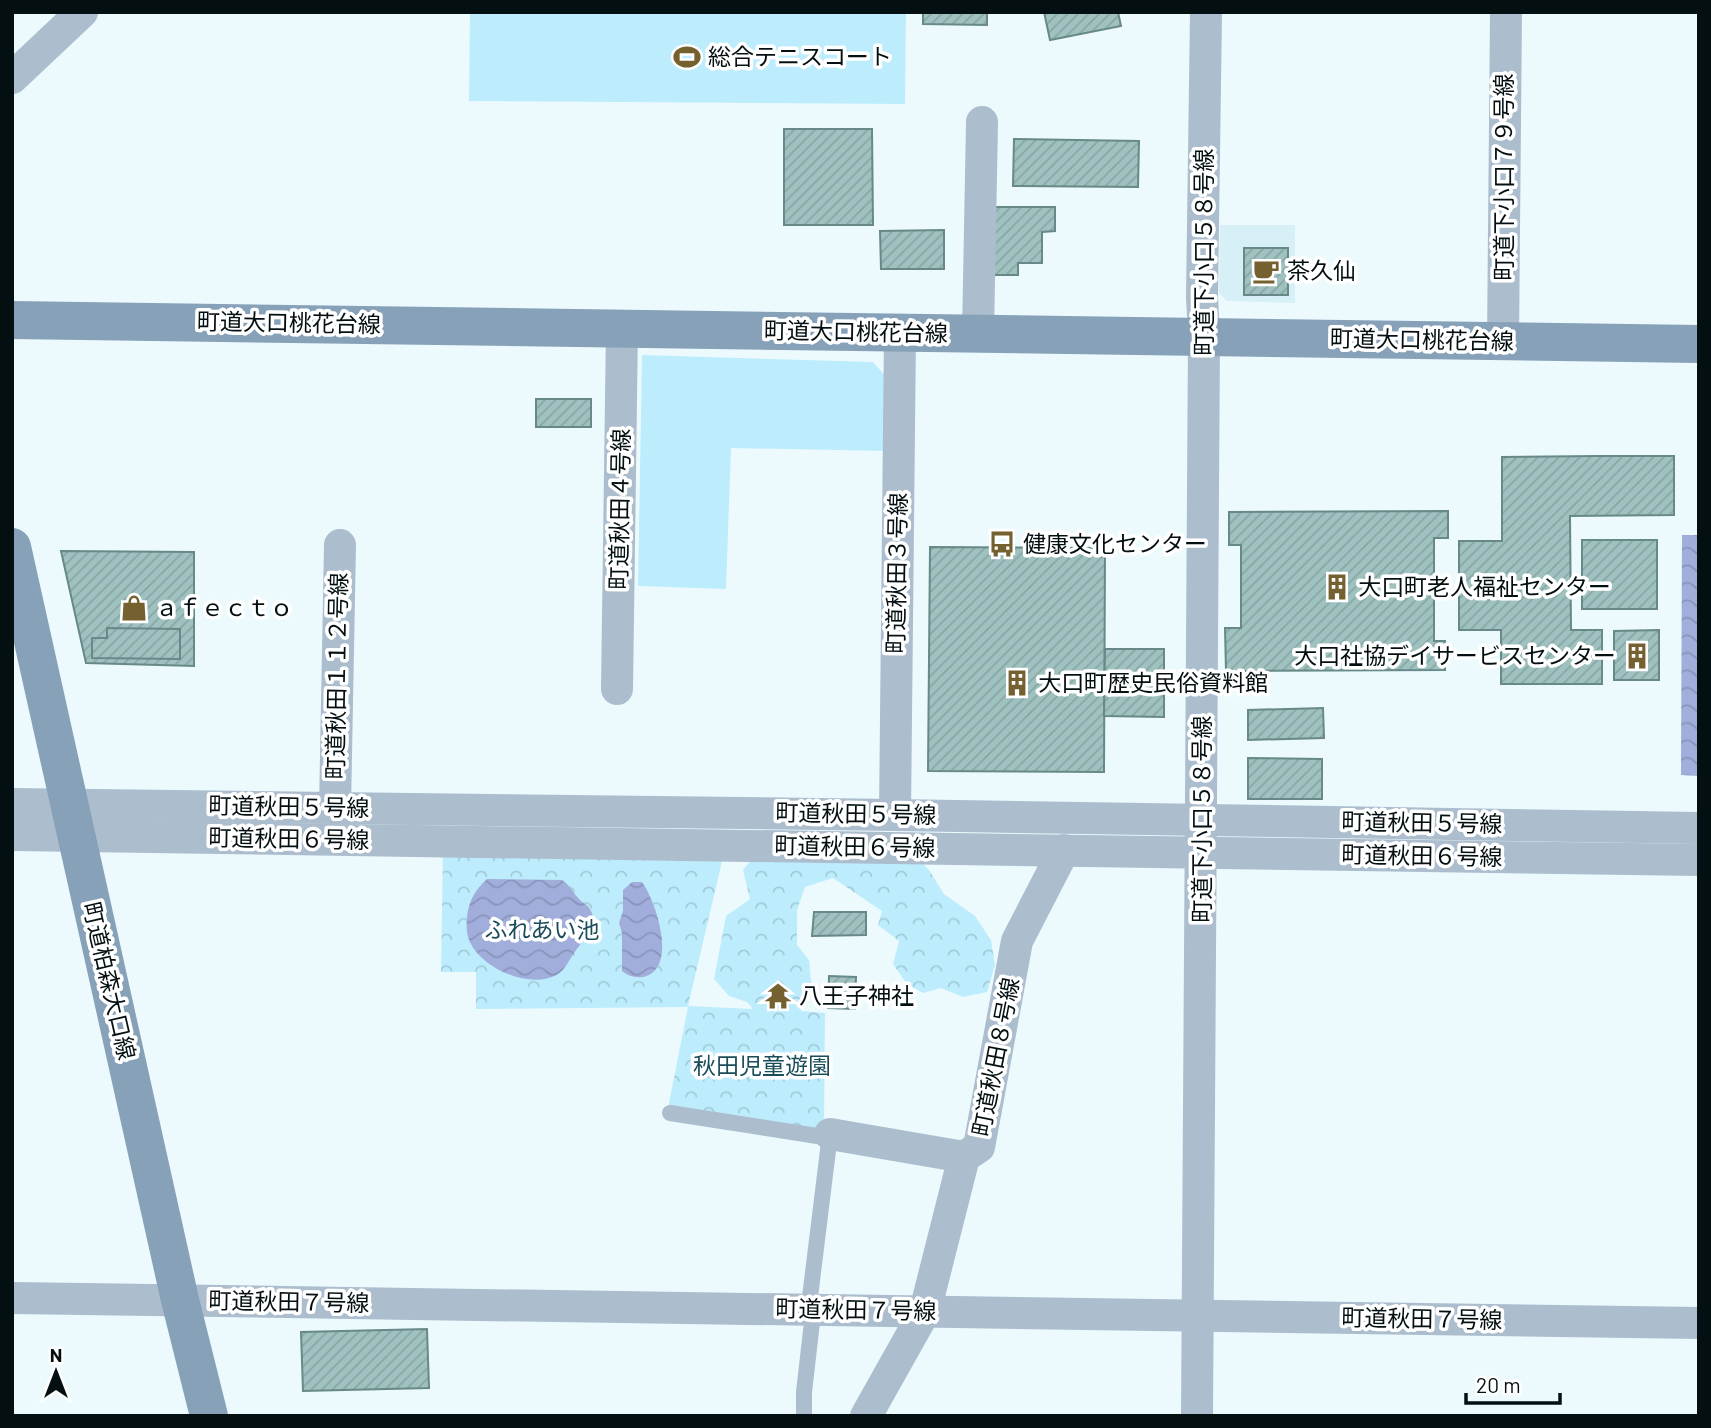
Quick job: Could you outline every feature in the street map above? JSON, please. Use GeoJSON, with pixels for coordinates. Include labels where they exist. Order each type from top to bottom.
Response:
{"type":"FeatureCollection","features":[{"type":"Feature","properties":{"kind":"street"},"geometry":{"type":"LineString","coordinates":[[12,78],[82,12]]}},
{"type":"Feature","properties":{"kind":"street","name":"町道下小口５８号線"},"geometry":{"type":"LineString","coordinates":[[1197,1416],[1202,853],[1202,298],[1206,12]]}},
{"type":"Feature","properties":{"kind":"street","name":"町道下小口７９号線"},"geometry":{"type":"LineString","coordinates":[[1503,341],[1506,12]]}},
{"type":"Feature","properties":{"kind":"street"},"geometry":{"type":"LineString","coordinates":[[978,334],[982,122]]}},
{"type":"Feature","properties":{"kind":"street","name":"町道大口桃花台線"},"geometry":{"type":"LineString","coordinates":[[12,320],[1699,344]]}},
{"type":"Feature","properties":{"kind":"street","name":"町道秋田４号線"},"geometry":{"type":"LineString","coordinates":[[617,689],[622,328]]}},
{"type":"Feature","properties":{"kind":"street","name":"町道秋田３号線"},"geometry":{"type":"LineString","coordinates":[[895,815],[900,332]]}},
{"type":"Feature","properties":{"kind":"street","name":"町道秋田１１２号線"},"geometry":{"type":"LineString","coordinates":[[335,808],[340,545]]}},
{"type":"Feature","properties":{"kind":"street","name":"町道柏森大口線"},"geometry":{"type":"LineString","coordinates":[[12,547],[180,1300],[209,1416]]}},
{"type":"Feature","properties":{"kind":"street","name":"町道秋田５号線"},"geometry":{"type":"LineString","coordinates":[[12,804],[74,820],[335,808],[1699,828]]}},
{"type":"Feature","properties":{"kind":"street","name":"町道秋田６号線"},"geometry":{"type":"LineString","coordinates":[[12,835],[74,820],[1065,850],[1699,860]]}},
{"type":"Feature","properties":{"kind":"street","name":"町道秋田８号線"},"geometry":{"type":"LineString","coordinates":[[866,1416],[925,1311],[964,1157],[979,1147],[1017,941],[1065,850]]}},
{"type":"Feature","properties":{"kind":"street"},"geometry":{"type":"LineString","coordinates":[[830,1136],[964,1157]]}},
{"type":"Feature","properties":{"kind":"street","name":"町道秋田７号線"},"geometry":{"type":"LineString","coordinates":[[12,1298],[1699,1323]]}},
{"type":"Feature","properties":{"kind":"lane"},"geometry":{"type":"LineString","coordinates":[[670,1113],[830,1136],[810,1297],[813,1322],[804,1392],[804,1416]]}},
{"type":"Feature","properties":{"kind":"shaded area"},"geometry":{"type":"Polygon","coordinates":[[[1220,225],[1295,225],[1295,303],[1227,301],[1219,293],[1220,225]]]}},
{"type":"Feature","properties":{"kind":"green space","name":"総合テニスコート"},"geometry":{"type":"Polygon","coordinates":[[[470,12],[906,12],[905,104],[469,101],[470,12]]]}},
{"type":"Feature","properties":{"kind":"green space"},"geometry":{"type":"Polygon","coordinates":[[[642,355],[873,362],[887,378],[888,451],[731,448],[726,589],[638,586],[642,355]]]}},
{"type":"Feature","properties":{"kind":"green space"},"geometry":{"type":"Polygon","coordinates":[[[905,846],[929,870],[944,894],[975,916],[991,940],[995,965],[987,992],[963,997],[941,988],[923,993],[907,984],[893,964],[899,941],[878,925],[882,911],[833,878],[805,887],[797,910],[797,945],[809,960],[812,991],[801,1011],[825,1013],[824,1133],[668,1108],[688,1007],[476,1009],[476,972],[441,972],[443,848],[724,853],[688,1006],[753,1009],[747,1002],[729,996],[714,979],[726,916],[750,899],[743,870],[761,848],[905,846]]]}},
{"type":"Feature","properties":{"kind":"water"},"geometry":{"type":"Polygon","coordinates":[[[1682,535],[1699,535],[1699,776],[1681,775],[1682,535]]]}},
{"type":"Feature","properties":{"kind":"water"},"geometry":{"type":"Polygon","coordinates":[[[487,879],[562,880],[589,908],[593,917],[591,928],[558,974],[533,980],[518,977],[490,965],[479,955],[467,932],[467,916],[473,896],[487,879]]]}},
{"type":"Feature","properties":{"kind":"water"},"geometry":{"type":"Polygon","coordinates":[[[632,882],[642,882],[648,891],[661,934],[660,962],[654,972],[643,977],[622,971],[622,933],[619,923],[623,911],[623,890],[632,882]]]}},
{"type":"Feature","properties":{"kind":"building"},"geometry":{"type":"Polygon","coordinates":[[[923,12],[987,12],[987,25],[923,24],[923,12]]]}},
{"type":"Feature","properties":{"kind":"building"},"geometry":{"type":"Polygon","coordinates":[[[1044,12],[1118,12],[1121,26],[1050,40],[1044,12]]]}},
{"type":"Feature","properties":{"kind":"building"},"geometry":{"type":"Polygon","coordinates":[[[784,129],[872,129],[873,225],[784,225],[784,129]]]}},
{"type":"Feature","properties":{"kind":"building"},"geometry":{"type":"Polygon","coordinates":[[[1014,139],[1139,141],[1138,187],[1013,186],[1014,139]]]}},
{"type":"Feature","properties":{"kind":"building"},"geometry":{"type":"Polygon","coordinates":[[[992,207],[1055,207],[1055,231],[1042,232],[1042,263],[1018,263],[1018,275],[992,275],[992,207]]]}},
{"type":"Feature","properties":{"kind":"building"},"geometry":{"type":"Polygon","coordinates":[[[944,230],[944,269],[881,269],[880,231],[944,230]]]}},
{"type":"Feature","properties":{"kind":"building","name":"茶久仙"},"geometry":{"type":"Polygon","coordinates":[[[1244,248],[1288,248],[1288,295],[1244,295],[1244,248]]]}},
{"type":"Feature","properties":{"kind":"building"},"geometry":{"type":"Polygon","coordinates":[[[536,399],[591,399],[591,427],[536,427],[536,399]]]}},
{"type":"Feature","properties":{"kind":"building"},"geometry":{"type":"Polygon","coordinates":[[[1674,456],[1674,515],[1570,516],[1571,630],[1602,630],[1602,684],[1501,684],[1501,630],[1459,630],[1459,541],[1502,541],[1502,457],[1674,456]]]}},
{"type":"Feature","properties":{"kind":"building","name":"大口町老人福祉センター"},"geometry":{"type":"Polygon","coordinates":[[[1448,511],[1448,538],[1434,538],[1434,641],[1445,641],[1445,670],[1226,671],[1225,628],[1241,628],[1241,545],[1229,545],[1229,512],[1448,511]]]}},
{"type":"Feature","properties":{"kind":"building"},"geometry":{"type":"Polygon","coordinates":[[[1582,540],[1657,540],[1657,609],[1582,609],[1582,540]]]}},
{"type":"Feature","properties":{"kind":"building","name":"大口町歴史民俗資料館"},"geometry":{"type":"Polygon","coordinates":[[[930,547],[1105,548],[1104,772],[928,771],[930,547]]]}},
{"type":"Feature","properties":{"kind":"building","name":"ａｆｅｃｔｏ"},"geometry":{"type":"Polygon","coordinates":[[[61,551],[194,552],[194,666],[86,663],[61,551]]]}},
{"type":"Feature","properties":{"kind":"building"},"geometry":{"type":"Polygon","coordinates":[[[107,628],[180,629],[180,659],[92,658],[92,638],[107,638],[107,628]]]}},
{"type":"Feature","properties":{"kind":"building","name":"大口社協デイサービスセンター"},"geometry":{"type":"Polygon","coordinates":[[[1659,630],[1659,680],[1614,680],[1614,631],[1659,630]]]}},
{"type":"Feature","properties":{"kind":"building"},"geometry":{"type":"Polygon","coordinates":[[[1105,649],[1164,649],[1164,717],[1104,716],[1105,649]]]}},
{"type":"Feature","properties":{"kind":"building"},"geometry":{"type":"Polygon","coordinates":[[[1323,708],[1324,738],[1248,740],[1248,710],[1323,708]]]}},
{"type":"Feature","properties":{"kind":"building"},"geometry":{"type":"Polygon","coordinates":[[[1248,758],[1322,759],[1322,799],[1248,799],[1248,758]]]}},
{"type":"Feature","properties":{"kind":"building"},"geometry":{"type":"Polygon","coordinates":[[[814,912],[866,912],[866,935],[812,936],[814,912]]]}},
{"type":"Feature","properties":{"kind":"building"},"geometry":{"type":"Polygon","coordinates":[[[829,976],[856,977],[855,1009],[828,1008],[829,976]]]}},
{"type":"Feature","properties":{"kind":"building"},"geometry":{"type":"Polygon","coordinates":[[[427,1329],[429,1388],[303,1391],[301,1332],[427,1329]]]}},
{"type":"Feature","properties":{"kind":"place","name":"総合テニスコート"},"geometry":{"type":"Point","coordinates":[687,57]}},
{"type":"Feature","properties":{"kind":"place","name":"茶久仙"},"geometry":{"type":"Point","coordinates":[1266,271]}},
{"type":"Feature","properties":{"kind":"place","name":"健康文化センター"},"geometry":{"type":"Point","coordinates":[1002,544]}},
{"type":"Feature","properties":{"kind":"place","name":"大口町老人福祉センター"},"geometry":{"type":"Point","coordinates":[1337,587]}},
{"type":"Feature","properties":{"kind":"place","name":"ａｆｅｃｔｏ"},"geometry":{"type":"Point","coordinates":[134,608]}},
{"type":"Feature","properties":{"kind":"place","name":"大口社協デイサービスセンター"},"geometry":{"type":"Point","coordinates":[1637,656]}},
{"type":"Feature","properties":{"kind":"place","name":"大口町歴史民俗資料館"},"geometry":{"type":"Point","coordinates":[1017,683]}},
{"type":"Feature","properties":{"kind":"place","name":"八王子神社"},"geometry":{"type":"Point","coordinates":[778,996]}},
{"type":"Feature","properties":{"kind":"park label","name":"ふれあい池"},"geometry":{"type":"Point","coordinates":[542,930]}},
{"type":"Feature","properties":{"kind":"park label","name":"秋田児童遊園"},"geometry":{"type":"Point","coordinates":[762,1066]}}]}
